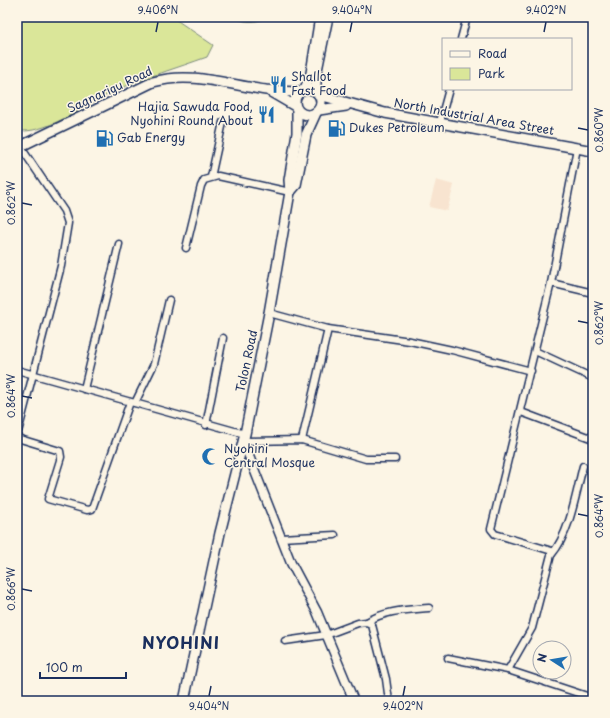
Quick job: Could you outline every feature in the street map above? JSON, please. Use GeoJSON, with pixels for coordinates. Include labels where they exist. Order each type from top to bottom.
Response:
{"type":"FeatureCollection","features":[{"type":"Feature","properties":{"kind":"main road"},"geometry":{"type":"LineString","coordinates":[[290,192],[289,180],[297,133],[295,98],[302,91],[311,73],[320,17]]}},
{"type":"Feature","properties":{"kind":"main road"},"geometry":{"type":"LineString","coordinates":[[290,192],[296,185],[306,135],[321,103],[318,94],[316,75],[328,17]]}},
{"type":"Feature","properties":{"kind":"main road","name":"Sagnarigu Road"},"geometry":{"type":"LineString","coordinates":[[18,147],[153,82],[166,78],[188,77],[266,90],[302,91]]}},
{"type":"Feature","properties":{"kind":"main road","name":"Sagnarigu Road"},"geometry":{"type":"LineString","coordinates":[[266,90],[283,98],[296,108]]}},
{"type":"Feature","properties":{"kind":"main road"},"geometry":{"type":"LineString","coordinates":[[302,91],[318,94]]}},
{"type":"Feature","properties":{"kind":"main road","name":"North Industrial Area Street"},"geometry":{"type":"LineString","coordinates":[[318,94],[351,105],[385,113],[593,151]]}},
{"type":"Feature","properties":{"kind":"main road","name":"North Industrial Area Street"},"geometry":{"type":"LineString","coordinates":[[317,112],[351,105]]}},
{"type":"Feature","properties":{"kind":"main road"},"geometry":{"type":"LineString","coordinates":[[296,108],[307,116],[317,112]]}},
{"type":"Feature","properties":{"kind":"main road","name":"Tolon Road"},"geometry":{"type":"LineString","coordinates":[[184,701],[220,533],[244,438],[269,313],[290,192]]}},
{"type":"Feature","properties":{"kind":"street"},"geometry":{"type":"LineString","coordinates":[[461,38],[466,17]]}},
{"type":"Feature","properties":{"kind":"street"},"geometry":{"type":"LineString","coordinates":[[440,122],[449,90]]}},
{"type":"Feature","properties":{"kind":"street"},"geometry":{"type":"LineString","coordinates":[[212,177],[223,122]]}},
{"type":"Feature","properties":{"kind":"street"},"geometry":{"type":"LineString","coordinates":[[18,147],[64,211],[68,223],[60,266],[17,437],[60,451],[61,456],[48,499],[87,510],[92,509],[133,403],[154,364],[169,300]]}},
{"type":"Feature","properties":{"kind":"street"},"geometry":{"type":"LineString","coordinates":[[552,554],[550,550],[495,534],[492,531],[551,283],[576,148]]}},
{"type":"Feature","properties":{"kind":"street"},"geometry":{"type":"LineString","coordinates":[[186,248],[200,186],[204,180],[218,176],[290,192]]}},
{"type":"Feature","properties":{"kind":"street"},"geometry":{"type":"LineString","coordinates":[[84,388],[119,244]]}},
{"type":"Feature","properties":{"kind":"street"},"geometry":{"type":"LineString","coordinates":[[551,283],[593,292]]}},
{"type":"Feature","properties":{"kind":"street"},"geometry":{"type":"LineString","coordinates":[[269,313],[328,329],[410,341],[452,350],[531,371]]}},
{"type":"Feature","properties":{"kind":"street"},"geometry":{"type":"LineString","coordinates":[[302,440],[328,329]]}},
{"type":"Feature","properties":{"kind":"street"},"geometry":{"type":"LineString","coordinates":[[206,425],[223,338]]}},
{"type":"Feature","properties":{"kind":"street"},"geometry":{"type":"LineString","coordinates":[[535,350],[593,378]]}},
{"type":"Feature","properties":{"kind":"street"},"geometry":{"type":"LineString","coordinates":[[17,370],[84,388],[244,438],[302,440],[366,459],[395,459]]}},
{"type":"Feature","properties":{"kind":"street"},"geometry":{"type":"LineString","coordinates":[[521,412],[593,439]]}},
{"type":"Feature","properties":{"kind":"street"},"geometry":{"type":"LineString","coordinates":[[244,438],[281,538],[317,612],[354,701]]}},
{"type":"Feature","properties":{"kind":"street"},"geometry":{"type":"LineString","coordinates":[[508,670],[532,628],[552,554],[557,548],[571,512],[583,466]]}},
{"type":"Feature","properties":{"kind":"street"},"geometry":{"type":"LineString","coordinates":[[281,538],[335,535]]}},
{"type":"Feature","properties":{"kind":"street"},"geometry":{"type":"LineString","coordinates":[[285,641],[326,635],[358,623],[367,622],[374,617],[401,610],[429,608]]}},
{"type":"Feature","properties":{"kind":"street"},"geometry":{"type":"LineString","coordinates":[[367,622],[372,625],[386,679],[389,701]]}},
{"type":"Feature","properties":{"kind":"street"},"geometry":{"type":"LineString","coordinates":[[448,658],[508,670],[593,698]]}},
{"type":"Feature","properties":{"kind":"shaded area"},"geometry":{"type":"Polygon","coordinates":[[[436,180],[454,185],[447,211],[429,207],[436,180]]]}},
{"type":"Feature","properties":{"kind":"green space"},"geometry":{"type":"Polygon","coordinates":[[[17,17],[172,17],[213,45],[207,57],[128,85],[58,122],[33,130],[22,131],[17,122],[17,17]]]}},
{"type":"Feature","properties":{"kind":"green space"},"geometry":{"type":"Polygon","coordinates":[[[234,17],[269,17],[252,22],[243,21],[234,17]]]}},
{"type":"Feature","properties":{"kind":"place","name":"Shallot Fast Food"},"geometry":{"type":"Point","coordinates":[278,84]}},
{"type":"Feature","properties":{"kind":"place","name":"Hajia Sawuda Food, Nyohini Round About"},"geometry":{"type":"Point","coordinates":[266,114]}},
{"type":"Feature","properties":{"kind":"place","name":"Dukes Petroleum"},"geometry":{"type":"Point","coordinates":[336,128]}},
{"type":"Feature","properties":{"kind":"place","name":"Gab Energy"},"geometry":{"type":"Point","coordinates":[104,138]}},
{"type":"Feature","properties":{"kind":"place","name":"Nyohini Central Mosque"},"geometry":{"type":"Point","coordinates":[211,456]}},
{"type":"Feature","properties":{"kind":"district","name":"NYOHINI"},"geometry":{"type":"Point","coordinates":[181,643]}}]}
